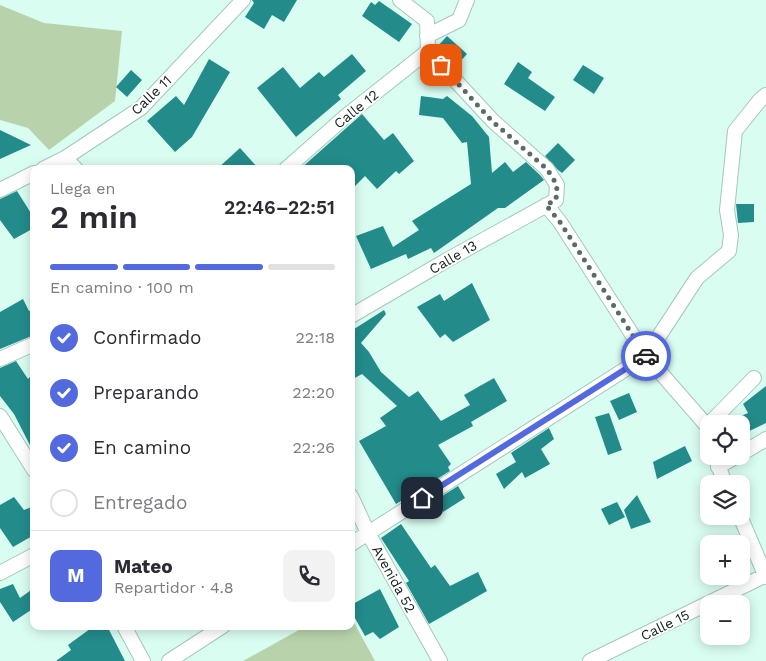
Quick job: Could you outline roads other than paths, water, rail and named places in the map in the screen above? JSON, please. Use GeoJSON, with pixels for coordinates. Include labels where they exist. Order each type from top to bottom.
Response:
{"type":"FeatureCollection","features":[{"type":"Feature","properties":{"kind":"street","name":"Calle 11"},"geometry":{"type":"LineString","coordinates":[[51,165],[66,158],[141,108],[243,0]]}},
{"type":"Feature","properties":{"kind":"street"},"geometry":{"type":"LineString","coordinates":[[400,0],[426,21],[428,51],[492,121],[547,169],[557,185],[551,203],[560,222],[646,356],[700,417]]}},
{"type":"Feature","properties":{"kind":"street"},"geometry":{"type":"LineString","coordinates":[[427,36],[459,20],[467,0]]}},
{"type":"Feature","properties":{"kind":"street","name":"Calle 12"},"geometry":{"type":"LineString","coordinates":[[291,165],[346,116],[428,51]]}},
{"type":"Feature","properties":{"kind":"street"},"geometry":{"type":"LineString","coordinates":[[355,541],[646,356],[697,278],[729,251],[731,235],[727,210],[735,131],[766,95]]}},
{"type":"Feature","properties":{"kind":"street"},"geometry":{"type":"LineString","coordinates":[[66,158],[72,165]]}},
{"type":"Feature","properties":{"kind":"street"},"geometry":{"type":"LineString","coordinates":[[0,190],[30,175]]}},
{"type":"Feature","properties":{"kind":"street","name":"Calle 13"},"geometry":{"type":"LineString","coordinates":[[355,314],[551,203]]}},
{"type":"Feature","properties":{"kind":"street"},"geometry":{"type":"LineString","coordinates":[[0,359],[30,346]]}},
{"type":"Feature","properties":{"kind":"street"},"geometry":{"type":"LineString","coordinates":[[719,415],[754,378]]}},
{"type":"Feature","properties":{"kind":"street"},"geometry":{"type":"LineString","coordinates":[[0,416],[30,464]]}},
{"type":"Feature","properties":{"kind":"street"},"geometry":{"type":"LineString","coordinates":[[750,449],[766,439]]}},
{"type":"Feature","properties":{"kind":"street","name":"Avenida 52"},"geometry":{"type":"LineString","coordinates":[[355,505],[368,533],[440,661]]}},
{"type":"Feature","properties":{"kind":"street"},"geometry":{"type":"LineString","coordinates":[[744,525],[766,576]]}},
{"type":"Feature","properties":{"kind":"street"},"geometry":{"type":"LineString","coordinates":[[0,574],[30,557]]}},
{"type":"Feature","properties":{"kind":"street","name":"Calle 15"},"geometry":{"type":"LineString","coordinates":[[590,661],[766,576]]}},
{"type":"Feature","properties":{"kind":"street"},"geometry":{"type":"LineString","coordinates":[[126,630],[143,661]]}},
{"type":"Feature","properties":{"kind":"street"},"geometry":{"type":"LineString","coordinates":[[169,661],[217,630]]}}]}
